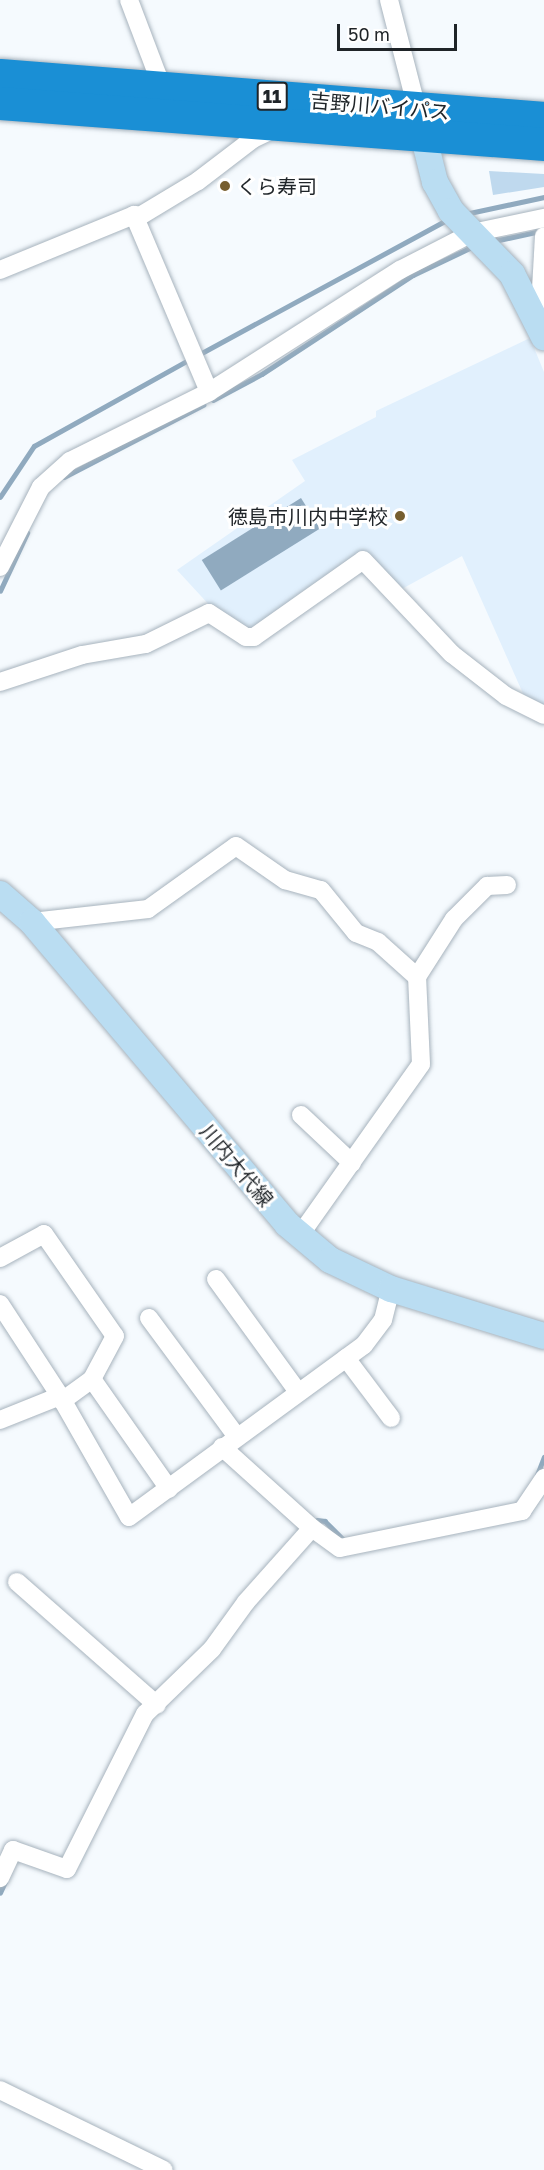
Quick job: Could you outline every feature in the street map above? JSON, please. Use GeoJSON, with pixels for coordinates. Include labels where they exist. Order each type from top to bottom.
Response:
{"type":"FeatureCollection","features":[{"type":"Feature","properties":{"kind":"highway","name":"吉野川バイパス"},"geometry":{"type":"LineString","coordinates":[[0,75],[162,87],[419,122],[544,144]]}},
{"type":"Feature","properties":{"kind":"highway","name":"吉野川バイパス"},"geometry":{"type":"LineString","coordinates":[[0,102],[280,126],[544,118]]}},
{"type":"Feature","properties":{"kind":"main road"},"geometry":{"type":"LineString","coordinates":[[419,122],[435,182],[471,231],[521,287],[542,331]]}},
{"type":"Feature","properties":{"kind":"main road","name":"川内大代線"},"geometry":{"type":"LineString","coordinates":[[0,894],[32,922],[287,1224],[330,1260],[391,1289],[544,1336]]}},
{"type":"Feature","properties":{"kind":"street"},"geometry":{"type":"LineString","coordinates":[[129,0],[162,87]]}},
{"type":"Feature","properties":{"kind":"street"},"geometry":{"type":"LineString","coordinates":[[389,0],[419,122]]}},
{"type":"Feature","properties":{"kind":"street"},"geometry":{"type":"LineString","coordinates":[[0,270],[134,215],[140,216],[178,193],[254,139],[280,126]]}},
{"type":"Feature","properties":{"kind":"street"},"geometry":{"type":"LineString","coordinates":[[134,215],[208,392]]}},
{"type":"Feature","properties":{"kind":"street"},"geometry":{"type":"LineString","coordinates":[[0,567],[41,487],[70,461],[208,392],[400,270],[471,231],[544,218]]}},
{"type":"Feature","properties":{"kind":"street"},"geometry":{"type":"LineString","coordinates":[[542,331],[544,236]]}},
{"type":"Feature","properties":{"kind":"street"},"geometry":{"type":"LineString","coordinates":[[0,682],[82,655],[146,644],[209,613],[246,637],[254,637],[363,560],[452,654],[506,696],[544,715]]}},
{"type":"Feature","properties":{"kind":"street"},"geometry":{"type":"LineString","coordinates":[[32,922],[148,909],[236,846],[285,880],[321,890],[356,933],[378,942],[417,977]]}},
{"type":"Feature","properties":{"kind":"street"},"geometry":{"type":"LineString","coordinates":[[300,1235],[421,1064],[417,977],[454,919],[487,886],[507,885]]}},
{"type":"Feature","properties":{"kind":"street"},"geometry":{"type":"LineString","coordinates":[[300,1115],[352,1163]]}},
{"type":"Feature","properties":{"kind":"street"},"geometry":{"type":"LineString","coordinates":[[0,1258],[44,1234],[115,1336],[92,1378],[61,1399],[0,1420]]}},
{"type":"Feature","properties":{"kind":"street"},"geometry":{"type":"LineString","coordinates":[[216,1279],[298,1392]]}},
{"type":"Feature","properties":{"kind":"street"},"geometry":{"type":"LineString","coordinates":[[0,1304],[61,1399],[129,1517],[363,1344],[382,1320],[391,1289]]}},
{"type":"Feature","properties":{"kind":"street"},"geometry":{"type":"LineString","coordinates":[[149,1318],[230,1442],[312,1528],[340,1548],[522,1511],[544,1478]]}},
{"type":"Feature","properties":{"kind":"street"},"geometry":{"type":"LineString","coordinates":[[346,1358],[391,1418]]}},
{"type":"Feature","properties":{"kind":"street"},"geometry":{"type":"LineString","coordinates":[[92,1378],[169,1489]]}},
{"type":"Feature","properties":{"kind":"street"},"geometry":{"type":"LineString","coordinates":[[0,1878],[13,1850],[68,1869],[139,1723],[212,1649],[246,1602],[312,1528]]}},
{"type":"Feature","properties":{"kind":"street"},"geometry":{"type":"LineString","coordinates":[[17,1581],[157,1706]]}},
{"type":"Feature","properties":{"kind":"street"},"geometry":{"type":"LineString","coordinates":[[0,2090],[164,2170]]}},
{"type":"Feature","properties":{"kind":"shaded area"},"geometry":{"type":"Polygon","coordinates":[[[489,171],[544,174],[544,187],[493,195],[489,171]]]}},
{"type":"Feature","properties":{"kind":"shaded area","name":"徳島市川内中学校"},"geometry":{"type":"Polygon","coordinates":[[[530,338],[544,372],[544,706],[525,698],[462,556],[400,590],[364,551],[301,592],[256,629],[246,628],[212,608],[177,570],[305,481],[292,460],[376,417],[376,411],[530,338]]]}},
{"type":"Feature","properties":{"kind":"shaded area"},"geometry":{"type":"Polygon","coordinates":[[[301,498],[320,529],[221,591],[202,560],[301,498]]]}},
{"type":"Feature","properties":{"kind":"waterway"},"geometry":{"type":"LineString","coordinates":[[465,214],[544,197]]}},
{"type":"Feature","properties":{"kind":"waterway"},"geometry":{"type":"LineString","coordinates":[[198,355],[448,219]]}},
{"type":"Feature","properties":{"kind":"waterway"},"geometry":{"type":"LineString","coordinates":[[494,241],[541,231]]}},
{"type":"Feature","properties":{"kind":"waterway"},"geometry":{"type":"LineString","coordinates":[[213,400],[262,374],[413,275],[474,246]]}},
{"type":"Feature","properties":{"kind":"waterway"},"geometry":{"type":"LineString","coordinates":[[0,497],[34,446],[190,359]]}},
{"type":"Feature","properties":{"kind":"waterway"},"geometry":{"type":"LineString","coordinates":[[64,477],[203,405]]}},
{"type":"Feature","properties":{"kind":"waterway"},"geometry":{"type":"LineString","coordinates":[[0,591],[27,533]]}},
{"type":"Feature","properties":{"kind":"waterway"},"geometry":{"type":"LineString","coordinates":[[537,1475],[544,1457]]}},
{"type":"Feature","properties":{"kind":"waterway"},"geometry":{"type":"LineString","coordinates":[[317,1520],[325,1521],[343,1539]]}},
{"type":"Feature","properties":{"kind":"waterway"},"geometry":{"type":"LineString","coordinates":[[0,1893],[5,1882]]}},
{"type":"Feature","properties":{"kind":"place","name":"くら寿司"},"geometry":{"type":"Point","coordinates":[225,186]}},
{"type":"Feature","properties":{"kind":"place","name":"徳島市川内中学校"},"geometry":{"type":"Point","coordinates":[400,516]}}]}
